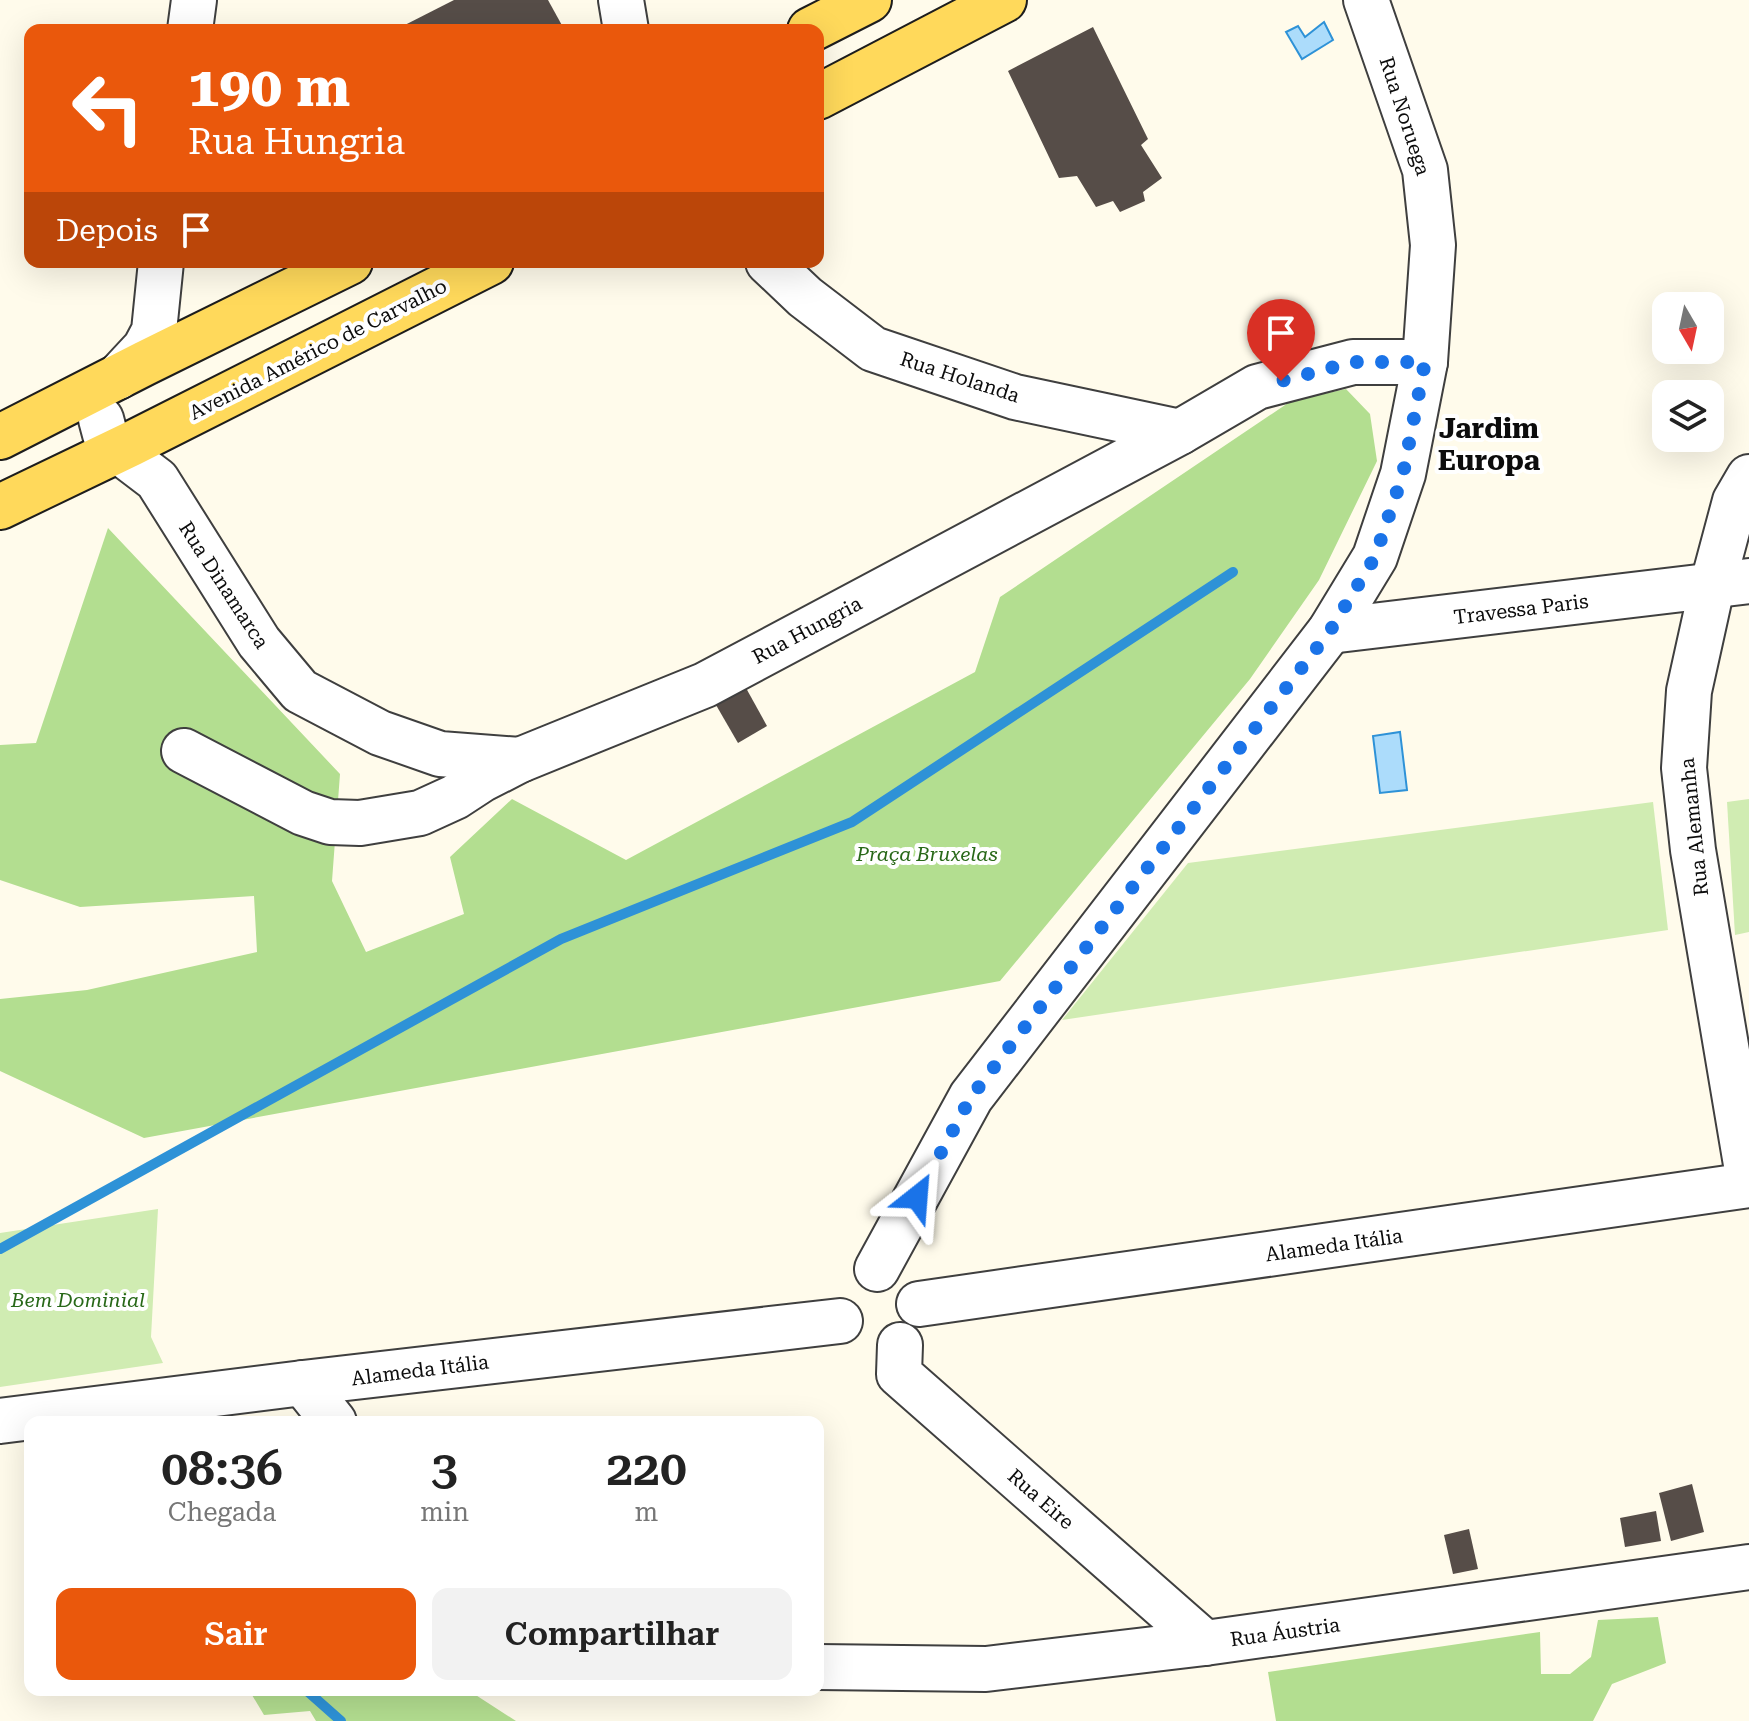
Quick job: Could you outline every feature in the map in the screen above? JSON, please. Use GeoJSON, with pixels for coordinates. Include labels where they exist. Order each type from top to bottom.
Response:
{"type":"FeatureCollection","features":[{"type":"Feature","properties":{"kind":"main road"},"geometry":{"type":"LineString","coordinates":[[822,24],[869,0]]}},
{"type":"Feature","properties":{"kind":"main road"},"geometry":{"type":"LineString","coordinates":[[824,94],[1004,0]]}},
{"type":"Feature","properties":{"kind":"main road"},"geometry":{"type":"LineString","coordinates":[[0,437],[338,268]]}},
{"type":"Feature","properties":{"kind":"main road","name":"Avenida Américo de Carvalho"},"geometry":{"type":"LineString","coordinates":[[0,507],[138,429],[478,268]]}},
{"type":"Feature","properties":{"kind":"main road","name":"Avenida Américo de Carvalho"},"geometry":{"type":"LineString","coordinates":[[118,377],[137,375],[154,384],[160,392],[162,402],[138,429]]}},
{"type":"Feature","properties":{"kind":"street"},"geometry":{"type":"LineString","coordinates":[[191,24],[194,0]]}},
{"type":"Feature","properties":{"kind":"street"},"geometry":{"type":"LineString","coordinates":[[621,0],[625,24]]}},
{"type":"Feature","properties":{"kind":"street","name":"Rua Noruega"},"geometry":{"type":"LineString","coordinates":[[877,1269],[971,1097],[1330,631],[1375,557],[1403,474],[1425,362],[1433,245],[1425,170],[1366,0]]}},
{"type":"Feature","properties":{"kind":"street","name":"Rua Holanda"},"geometry":{"type":"LineString","coordinates":[[774,268],[805,297],[873,349],[1015,397],[1180,432]]}},
{"type":"Feature","properties":{"kind":"street"},"geometry":{"type":"LineString","coordinates":[[160,273],[167,311],[179,324],[193,330],[214,329]]}},
{"type":"Feature","properties":{"kind":"street"},"geometry":{"type":"LineString","coordinates":[[118,377],[150,341],[154,331],[160,273]]}},
{"type":"Feature","properties":{"kind":"street","name":"Rua Hungria"},"geometry":{"type":"LineString","coordinates":[[184,751],[303,813],[330,822],[360,823],[420,813],[520,760],[705,685],[1180,432],[1257,387],[1353,362],[1425,362]]}},
{"type":"Feature","properties":{"kind":"street","name":"Rua Dinamarca"},"geometry":{"type":"LineString","coordinates":[[138,429],[157,480],[259,642],[300,691],[380,733],[440,754],[520,760]]}},
{"type":"Feature","properties":{"kind":"street","name":"Rua Alemanha"},"geometry":{"type":"LineString","coordinates":[[1749,477],[1735,501],[1731,584],[1689,691],[1684,768],[1693,850],[1749,1184]]}},
{"type":"Feature","properties":{"kind":"street","name":"Travessa Paris"},"geometry":{"type":"LineString","coordinates":[[1330,631],[1731,584]]}},
{"type":"Feature","properties":{"kind":"street","name":"Alameda Itália"},"geometry":{"type":"LineString","coordinates":[[919,1304],[1749,1184]]}},
{"type":"Feature","properties":{"kind":"street"},"geometry":{"type":"LineString","coordinates":[[877,1269],[889,1271],[909,1283],[919,1304],[916,1327],[900,1345],[876,1350],[853,1342],[840,1321],[838,1310],[846,1286],[854,1278],[877,1269]]}},
{"type":"Feature","properties":{"kind":"street","name":"Alameda Itália"},"geometry":{"type":"LineString","coordinates":[[40,1416],[840,1321]]}},
{"type":"Feature","properties":{"kind":"street","name":"Rua Eire"},"geometry":{"type":"LineString","coordinates":[[900,1345],[899,1374],[1205,1643]]}},
{"type":"Feature","properties":{"kind":"street"},"geometry":{"type":"LineString","coordinates":[[303,1383],[329,1416]]}},
{"type":"Feature","properties":{"kind":"street","name":"Alameda Itália"},"geometry":{"type":"LineString","coordinates":[[0,1421],[24,1418]]}},
{"type":"Feature","properties":{"kind":"street","name":"Rua Áustria"},"geometry":{"type":"LineString","coordinates":[[824,1667],[986,1669],[1205,1643],[1749,1567]]}},
{"type":"Feature","properties":{"kind":"green space","name":"Praça Bruxelas"},"geometry":{"type":"Polygon","coordinates":[[[1346,389],[1370,414],[1377,461],[1319,580],[1250,679],[1000,981],[144,1138],[0,1071],[0,999],[87,990],[257,952],[254,896],[80,907],[0,880],[0,745],[36,743],[108,528],[340,774],[332,881],[366,952],[464,914],[450,857],[512,799],[626,860],[975,672],[1000,597],[1291,401],[1346,389]]]}},
{"type":"Feature","properties":{"kind":"green space"},"geometry":{"type":"Polygon","coordinates":[[[1749,799],[1749,932],[1735,935],[1727,802],[1749,799]]]}},
{"type":"Feature","properties":{"kind":"green space"},"geometry":{"type":"Polygon","coordinates":[[[1653,802],[1668,930],[1062,1020],[1188,863],[1653,802]]]}},
{"type":"Feature","properties":{"kind":"green space","name":"Bem Dominial"},"geometry":{"type":"Polygon","coordinates":[[[158,1209],[151,1337],[163,1363],[0,1387],[0,1233],[158,1209]]]}},
{"type":"Feature","properties":{"kind":"green space"},"geometry":{"type":"Polygon","coordinates":[[[1658,1617],[1666,1663],[1612,1684],[1593,1721],[1276,1721],[1268,1672],[1540,1632],[1541,1674],[1570,1674],[1591,1657],[1598,1620],[1658,1617]]]}},
{"type":"Feature","properties":{"kind":"green space"},"geometry":{"type":"Polygon","coordinates":[[[253,1696],[477,1696],[516,1721],[316,1721],[310,1711],[264,1715],[253,1696]]]}},
{"type":"Feature","properties":{"kind":"water"},"geometry":{"type":"Polygon","coordinates":[[[1324,22],[1333,40],[1302,59],[1286,32],[1298,26],[1305,37],[1324,22]]]}},
{"type":"Feature","properties":{"kind":"water"},"geometry":{"type":"Polygon","coordinates":[[[1400,732],[1407,790],[1380,793],[1373,736],[1400,732]]]}},
{"type":"Feature","properties":{"kind":"building"},"geometry":{"type":"Polygon","coordinates":[[[454,0],[548,0],[561,24],[407,24],[454,0]]]}},
{"type":"Feature","properties":{"kind":"building"},"geometry":{"type":"Polygon","coordinates":[[[1093,27],[1148,139],[1141,145],[1162,178],[1143,192],[1145,201],[1120,212],[1113,201],[1096,207],[1077,176],[1059,178],[1008,71],[1093,27]]]}},
{"type":"Feature","properties":{"kind":"building"},"geometry":{"type":"Polygon","coordinates":[[[746,688],[767,726],[738,743],[716,705],[746,688]]]}},
{"type":"Feature","properties":{"kind":"building"},"geometry":{"type":"Polygon","coordinates":[[[1692,1484],[1704,1532],[1671,1541],[1659,1493],[1692,1484]]]}},
{"type":"Feature","properties":{"kind":"building"},"geometry":{"type":"Polygon","coordinates":[[[1656,1511],[1661,1541],[1625,1547],[1620,1518],[1656,1511]]]}},
{"type":"Feature","properties":{"kind":"building"},"geometry":{"type":"Polygon","coordinates":[[[1469,1529],[1478,1569],[1453,1574],[1444,1535],[1469,1529]]]}},
{"type":"Feature","properties":{"kind":"waterway"},"geometry":{"type":"LineString","coordinates":[[0,1249],[561,939],[852,822],[1233,572]]}},
{"type":"Feature","properties":{"kind":"waterway"},"geometry":{"type":"LineString","coordinates":[[313,1696],[341,1721]]}},
{"type":"Feature","properties":{"kind":"district","name":"Jardim Europa"},"geometry":{"type":"Point","coordinates":[1489,444]}},
{"type":"Feature","properties":{"kind":"route"},"geometry":{"type":"LineString","coordinates":[[917,1197],[971,1097],[1330,631],[1375,557],[1403,474],[1425,362],[1353,362],[1281,381]]}}]}
